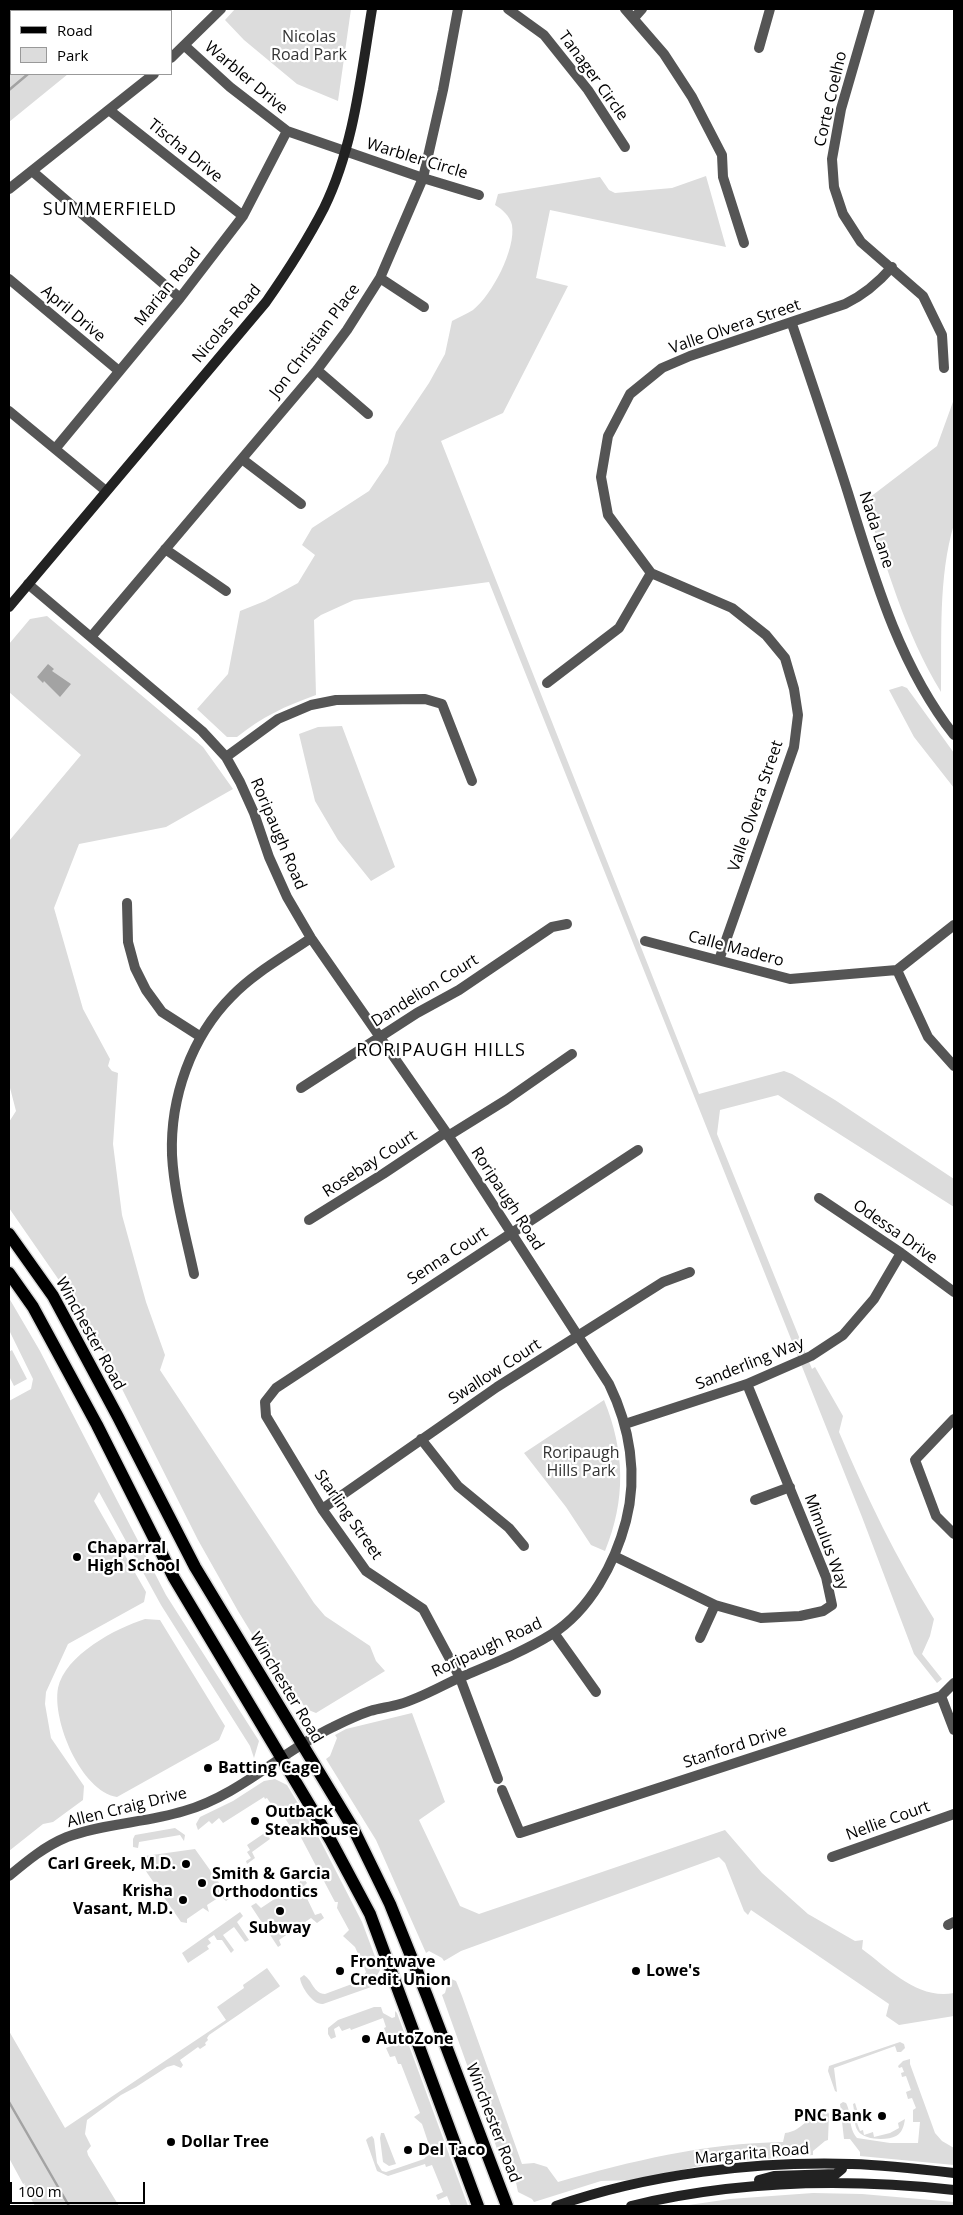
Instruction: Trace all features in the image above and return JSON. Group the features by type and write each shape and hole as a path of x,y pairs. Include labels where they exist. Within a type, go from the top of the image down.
{"main road":[{"name":"Nicolas Road","path":"9,607 266,302 288,269 324,207 345,152 360,85 372,9"},
{"name":"Winchester Road","path":"9,1234 52,1296 118,1417 195,1567 354,1830 390,1904 428,1996 507,2206"},
{"path":"9,1272 33,1307 97,1425 174,1578 331,1841 370,1914 478,2206"},
{"path":"739,2186 774,2176 836,2174 842,2168 842,2164"},
{"name":"Margarita Road","path":"556,2206 606,2192 701,2173 766,2166 842,2164 954,2173"},
{"name":"Margarita Road","path":"631,2206 659,2199 739,2186 789,2182 890,2183 954,2190"}],"street":[{"path":"172,57 221,9"},
{"name":"Jon Christian Place","path":"92,637 317,370 347,330 380,278 423,178 443,90 458,9"},
{"name":"Tanager Circle","path":"508,9 544,35 588,90 625,148"},
{"path":"624,9 664,54 692,97 722,155 723,177 744,243"},
{"path":"634,18 642,9"},
{"path":"759,48 770,9"},
{"name":"Corte Coelho","path":"870,9 840,109 832,159 834,187 843,214 861,242 892,267 923,296 942,335 944,368"},
{"name":"Warbler Drive","path":"185,46 230,87 287,131 345,152"},
{"path":"9,189 153,75"},
{"name":"Tischa Drive","path":"109,110 243,216"},
{"name":"Marian Road","path":"55,449 180,298 243,216 287,131"},
{"name":"Warbler Circle","path":"345,152 480,195"},
{"path":"32,171 180,298"},
{"name":"Valle Olvera Street","path":"718,960 794,747 798,715 794,689 785,658 766,635 732,608 651,573 608,515 601,485 608,436 630,394 662,368 690,356 792,324 861,297 878,283 892,267"},
{"path":"380,278 424,307"},
{"name":"April Drive","path":"9,280 119,371"},
{"name":"Nada Lane","path":"792,324 890,620 930,701 954,735"},
{"path":"317,370 368,414"},
{"path":"9,411 106,491"},
{"path":"242,459 301,504"},
{"path":"165,549 226,591"},
{"path":"547,683 618,628 651,573"},
{"name":"Roripaugh Road","path":"28,584 202,731 226,757 251,805 269,857 287,897 311,938 447,1134 609,1384 618,1402 625,1424 632,1466 631,1494 622,1534 614,1556 590,1597 574,1616 554,1633 509,1657 402,1704 368,1712 321,1733 282,1759"},
{"path":"226,757 278,719 311,705 336,700 425,700 442,704 472,781"},
{"path":"127,903 128,942 135,968 146,990 162,1012 201,1037"},
{"name":"Dandelion Court","path":"301,1088 417,1013 459,990 552,927 568,924"},
{"path":"954,925 897,970 928,1037 954,1066"},
{"path":"194,1274 183,1224 172,1156 178,1096 190,1061 201,1037 216,1013 233,994 311,938"},
{"name":"Calle Madero","path":"645,941 790,979 897,970"},
{"name":"Rosebay Court","path":"310,1220 447,1134 506,1100 572,1054"},
{"name":"Senna Court","path":"276,1388 638,1150"},
{"name":"Odessa Drive","path":"819,1198 901,1253 954,1292"},
{"name":"Sanderling Way","path":"625,1424 747,1384 803,1360 843,1336 874,1298 901,1253"},
{"name":"Swallow Court","path":"322,1509 497,1387 663,1282 690,1272"},
{"name":"Mimulus Way","path":"614,1556 715,1604 761,1618 800,1616 823,1611 832,1605 826,1577 747,1384"},
{"name":"Starling Street","path":"276,1388 265,1402 266,1416 322,1509 366,1571 423,1609 460,1678 498,1779"},
{"path":"954,1420 915,1460 936,1516 954,1534"},
{"path":"421,1439 458,1486 509,1528 524,1546"},
{"path":"755,1500 790,1487"},
{"path":"700,1638 715,1604"},
{"path":"554,1633 596,1692"},
{"name":"Stanford Drive","path":"502,1790 520,1833 941,1696 954,1683"},
{"path":"941,1696 954,1730"},
{"name":"Allen Craig Drive","path":"9,1876 38,1853 67,1837 103,1826 184,1811 218,1797 282,1759"},
{"name":"Nellie Court","path":"832,1857 954,1814"}],"green space":[{"name":"Nicolas Road Park","path":"235,9 351,9 338,101 297,84 244,40 225,20"},
{"path":"9,58 10,75 67,75 9,122"},
{"path":"706,176 726,247 550,210 536,278 568,286 503,413 441,441 699,1094 784,1071 835,1100 954,1179 954,1207 778,1095 720,1110 717,1134 812,1369 815,1367 843,1416 839,1432 860,1480 895,1550 934,1619 930,1636 922,1654 942,1679 937,1683 914,1654 862,1517 489,582 354,600 321,615 314,620 316,695 274,713 237,737 227,737 197,709 228,674 240,611 265,601 298,583 315,555 302,545 312,528 369,491 388,463 396,432 429,383 445,354 452,321 473,310 488,294 495,283 506,258 512,235 512,225 509,219 495,205 498,194 600,177 609,190 615,193 672,188"},
{"path":"954,399 954,524 945,565 943,586 941,692 928,670 907,623 865,501 937,446"},
{"path":"47,616 203,747 233,789 166,827 79,844 54,908 83,1009 110,1059 108,1066 112,1071 118,1073 113,1144 122,1215 146,1302 165,1355 160,1370 314,1603 325,1616 370,1646 376,1661 385,1671 316,1713 306,1709 290,1685 285,1688 238,1611 198,1540 116,1377 72,1299 9,1208 9,1122 16,1111 9,1084 9,841 81,755 9,692 9,644 30,619"},
{"path":"902,686 907,688 954,753 954,788 914,737 889,690"},
{"path":"342,726 395,867 371,881 338,840 315,801 299,734 318,727"},
{"path":"9,1298 40,1351 166,1595 259,1741 254,1758 250,1746 161,1605 99,1492 94,1501 146,1592 144,1602 68,1644 46,1692 45,1704 51,1738 84,1786 83,1800 53,1822 43,1824 9,1851 9,1401 31,1389 33,1379 9,1330"},
{"path":"12,1350 27,1379 14,1386 9,1376 9,1352"},
{"name":"Roripaugh Hills Park","path":"604,1400 616,1438 620,1475 617,1513 605,1551 591,1545 566,1507 524,1453"},
{"path":"145,1619 160,1620 225,1726 219,1740 117,1797 104,1792 92,1782 81,1769 72,1753 60,1718 57,1702 58,1688 70,1665 81,1654 107,1636"},
{"path":"412,1713 445,1802 419,1820 460,1906 479,1914 725,1830 762,1873 808,1914 855,1941 863,1940 862,1949 893,1974 916,1987 928,1992 954,1993 954,2016 899,2025 886,2016 889,2004 751,1910 748,1915 744,1911 725,1863 719,1857 461,1951 444,1961 429,1951 426,1953 376,1840 326,1759 330,1756 337,1738 335,1735 346,1729"},
{"path":"275,1779 287,1785 320,1840 362,1922 380,1970 373,1983 374,1986 323,2004 315,2002 308,1995 300,1978 304,1975 315,1989 325,1994 360,1981 366,1972 355,1947 343,1936 349,1930 337,1908 338,1902 335,1902 296,1828 290,1826 277,1806 273,1807 267,1798 265,1799 264,1797 223,1823 219,1818 212,1824 209,1821 198,1830 196,1824 200,1817 233,1801 264,1781"},
{"path":"175,1828 185,1835 184,1841 180,1835 139,1842 138,1848 133,1847 135,1835"},
{"path":"266,1832 270,1839 252,1852 255,1858 247,1864 246,1861 251,1858 247,1852 250,1850 247,1845"},
{"path":"195,1849 230,1898 226,1901 221,1896 207,1905 209,1912 203,1908 187,1919 187,1923 181,1922 141,1864 141,1860 145,1856"},
{"path":"300,1874 307,1883 302,1888 315,1915 321,1913 324,1918 317,1923 311,1918 279,1940 281,1945 278,1947 251,1906 256,1903 261,1908 300,1882 297,1877"},
{"path":"240,1912 243,1916 237,1922 249,1940 245,1942 234,1927 223,1935 234,1950 231,1953 222,1940 217,1940 214,1935 208,1939 211,1943 207,1946 209,1949 188,1963 182,1953"},
{"path":"267,1968 279,1987 209,2035 205,2043 206,2045 200,2049 198,2047 180,2060 183,2065 181,2068 174,2065 167,2067 121,2095 87,2120 85,2134 91,2146 87,2151 88,2155 119,2206 35,2206 9,2158 9,2031 65,2128 226,2020 217,2007 244,1988 243,1985"},
{"path":"449,1978 456,1981 462,1996 522,2164 534,2163 547,2167 558,2182 669,2154 725,2146 783,2142 785,2133 792,2132 815,2114 826,2109 829,2114 828,2140 813,2151 813,2155 714,2163 633,2180 601,2181 534,2202 518,2192 514,2173 506,2174 442,1995 445,1993"},
{"path":"374,2007 381,2007 383,2013 392,2018 395,2017 395,2011 397,2013 468,2206 451,2206 447,2196 438,2200 436,2195 443,2192 432,2165 426,2167 425,2164 388,2176 377,2171 366,2140 372,2136 377,2163 382,2171 386,2172 424,2159 431,2151 422,2124 414,2117 420,2113 401,2064 398,2064 395,2056 390,2057 386,2048 391,2046 384,2028 386,2027 383,2018 351,2030 350,2028 342,2031 339,2026 334,2029 336,2037 331,2039 328,2034 328,2028 338,2020"},
{"path":"900,2042 904,2044 905,2048 901,2052 897,2052 895,2046 834,2068 837,2092 835,2091 828,2071 829,2066"},
{"path":"910,2059 910,2064 935,2133 942,2141 954,2148 954,2165 860,2156 860,2152 850,2139 844,2139 840,2104 843,2102 848,2107 852,2130 857,2138 890,2143 918,2143 920,2122 913,2122 913,2110 916,2108 912,2098 908,2099 906,2092 911,2090 906,2076 902,2077 901,2073 904,2072 902,2067 899,2068 898,2066 903,2061"},
{"path":"855,2103 860,2119 856,2120 860,2131 863,2130 864,2135 873,2132 874,2137 890,2133 899,2128 898,2123 905,2119 901,2131 892,2138 882,2139 870,2138 861,2134 855,2125 853,2104"},
{"path":"381,2133 384,2133 396,2164 389,2166 383,2162"},
{"path":"813,2193 862,2194 954,2202 954,2206 682,2206 730,2199"}],"shaded area":[{"path":"48,664 54,669 52,671 71,684 60,697 44,681 43,683 37,677"}],"waterway":[{"path":"9,90 27,75"},
{"path":"9,2102 69,2206"}],"place":[{"name":"Chaparral High School","path":"77,1557"},
{"name":"Batting Cage","path":"208,1768"},
{"name":"Outback Steakhouse","path":"255,1821"},
{"name":"Carl Greek, M.D.","path":"186,1864"},
{"name":"Smith & Garcia Orthodontics","path":"202,1883"},
{"name":"Krisha Vasant, M.D.","path":"183,1900"},
{"name":"Subway","path":"280,1911"},
{"name":"Frontwave Credit Union","path":"340,1971"},
{"name":"Lowe's","path":"636,1971"},
{"name":"AutoZone","path":"366,2039"},
{"name":"PNC Bank","path":"882,2116"},
{"name":"Dollar Tree","path":"171,2142"},
{"name":"Del Taco","path":"408,2150"}],"district":[{"name":"SUMMERFIELD","path":"110,210"},
{"name":"RORIPAUGH HILLS","path":"441,1051"}]}
